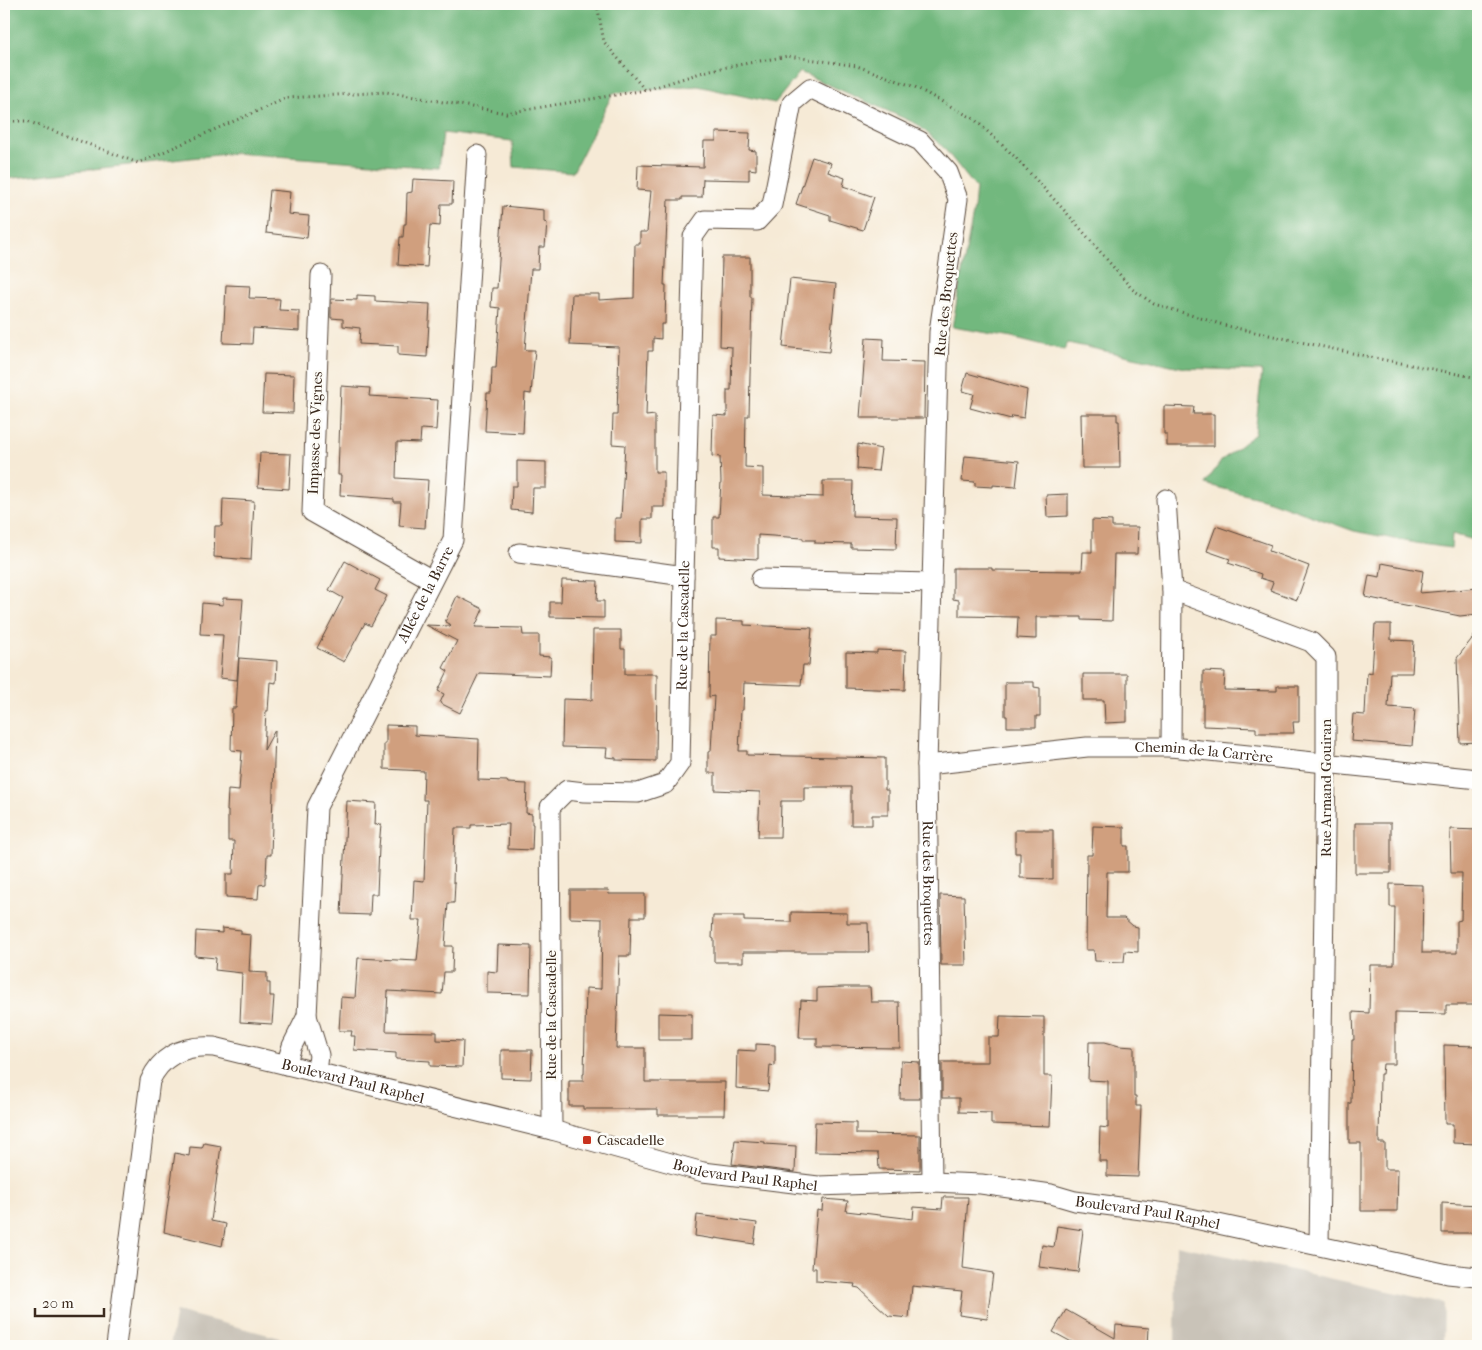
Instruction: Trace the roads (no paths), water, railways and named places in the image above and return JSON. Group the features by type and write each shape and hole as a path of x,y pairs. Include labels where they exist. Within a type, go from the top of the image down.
{"street":[{"name":"Rue de la Cascadelle","path":"552,1130 550,807 567,790 638,793 665,784 680,763 693,237 705,220 757,221 772,205 792,102 810,88"},
{"name":"Rue des Broquettes","path":"810,88 920,141 948,172 958,199 939,332 927,765 932,1182"},
{"name":"Allée de la Barre","path":"317,1073 319,1055 307,1016 317,807 452,540 477,155"},
{"name":"Impasse des Vignes","path":"321,275 312,512 432,580"},
{"path":"1166,499 1172,590 1170,747"},
{"path":"519,553 684,576"},
{"path":"761,578 932,583"},
{"name":"Rue Armand Gouiran","path":"1172,590 1311,642 1326,657 1319,1245"},
{"name":"Chemin de la Carrère","path":"927,765 1087,747 1170,747 1478,779"},
{"name":"Allée de la Barre","path":"286,1065 292,1046 307,1016"},
{"name":"Boulevard Paul Raphel","path":"116,1346 150,1081 160,1063 179,1052 199,1046 214,1047 552,1130 703,1172 818,1186 932,1182 981,1184 1050,1194 1075,1201 1172,1214 1448,1274 1478,1277"}],"place":[{"name":"Cascadelle","path":"587,1140"}]}
